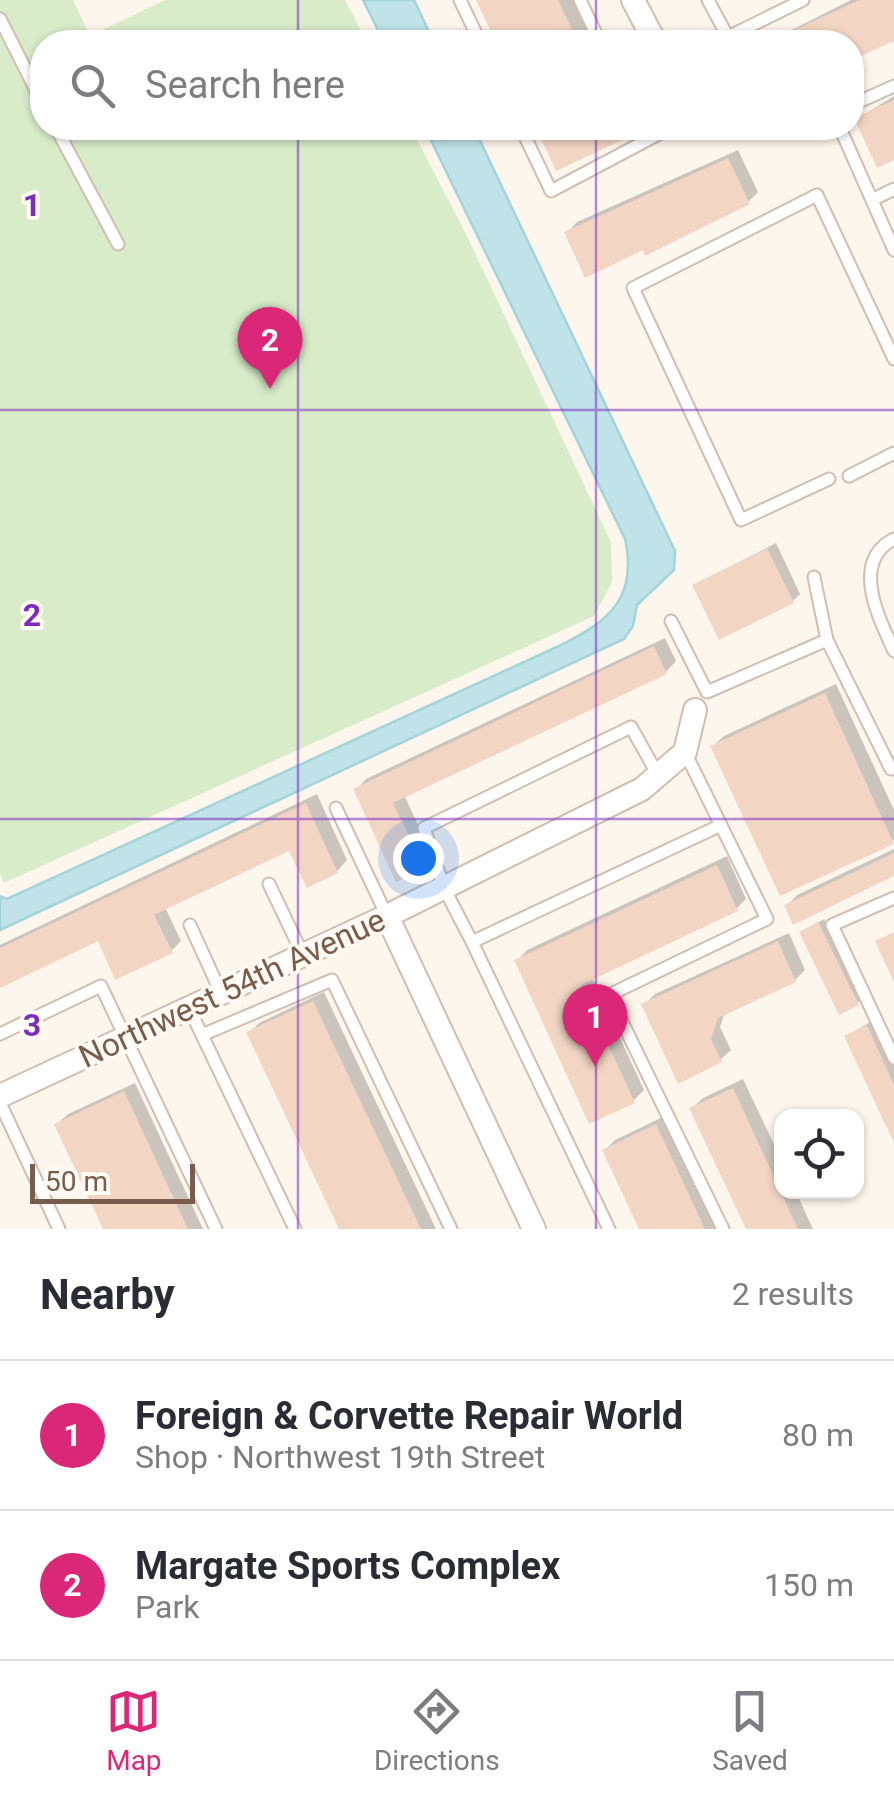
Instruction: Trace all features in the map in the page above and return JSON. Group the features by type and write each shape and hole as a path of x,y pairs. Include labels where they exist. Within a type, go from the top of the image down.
{"street":[{"path":"633,0 649,30"},
{"path":"685,752 701,701"},
{"name":"Northwest 54th Avenue","path":"0,1099 578,824 658,775 685,752"},
{"path":"387,916 534,1229"}],"lane":[{"path":"460,0 474,30"},
{"path":"580,0 594,30"},
{"path":"708,0 722,30"},
{"path":"746,30 803,0"},
{"path":"2,26 30,79"},
{"path":"864,100 894,86"},
{"path":"62,140 118,244"},
{"path":"527,140 551,191 635,140"},
{"path":"845,140 894,250"},
{"path":"872,200 894,189"},
{"path":"830,479 740,520 633,288 817,194 894,359"},
{"path":"848,476 894,453"},
{"path":"894,539 885,544 872,571 869,595 894,651"},
{"path":"814,578 827,640 891,769"},
{"path":"671,621 701,701 827,640"},
{"path":"609,1229 444,888 424,828 631,726 658,775"},
{"path":"685,752 767,920 609,995 723,1229"},
{"path":"336,808 387,916"},
{"path":"472,942 720,824"},
{"path":"268,884 303,955"},
{"path":"894,898 832,924 894,1058"},
{"path":"190,925 221,993"},
{"path":"202,1035 332,980 451,1229"},
{"path":"0,1034 101,986 216,1229"},
{"path":"189,1008 296,1229"},
{"path":"0,1099 59,1229"}],"green space":[{"path":"0,0 73,0 87,30 30,30 30,140 417,140 467,236 611,542 612,582 594,616 4,883 0,874"},
{"path":"165,0 345,0 361,30 102,30"}],"water":[{"path":"363,0 414,0 428,30 378,30"},
{"path":"431,140 480,140 675,551 674,570 637,605 633,626 624,639 0,930 0,896 7,899 593,627 616,605 623,592 628,560 625,539"}],"building":[{"path":"476,0 558,0 572,30 490,30"},
{"path":"859,0 894,0 894,41 864,55 864,30 794,30"},
{"path":"894,100 894,160 877,168 864,140 864,114"},
{"path":"542,140 622,140 556,171"},
{"path":"728,158 750,204 645,256 643,250 585,278 564,232"},
{"path":"767,548 794,603 719,640 692,585"},
{"path":"654,646 667,674 393,803 425,869 396,882 353,789"},
{"path":"825,693 894,844 780,896 710,746"},
{"path":"306,803 338,873 307,888 289,851 154,915 173,953 115,980 98,941 0,988 0,948"},
{"path":"894,853 894,876 793,925 784,905"},
{"path":"717,865 738,911 581,985 635,1103 589,1124 514,960"},
{"path":"818,922 859,1005 839,1015 799,932"},
{"path":"894,932 894,982 875,941"},
{"path":"778,941 796,982 718,1018 711,1039 722,1062 678,1084 641,1004"},
{"path":"313,1001 421,1229 339,1229 246,1032"},
{"path":"867,1025 894,1085 894,1143 844,1036"},
{"path":"733,1088 774,1177 774,1199 784,1199 798,1229 746,1229 689,1108"},
{"path":"124,1091 188,1229 103,1229 54,1124"},
{"path":"656,1124 705,1229 639,1229 602,1150"}],"place":[{"name":"Margate Sports Complex","path":"270,389"},
{"name":"Foreign & Corvette Repair World","path":"595,1066"}]}
